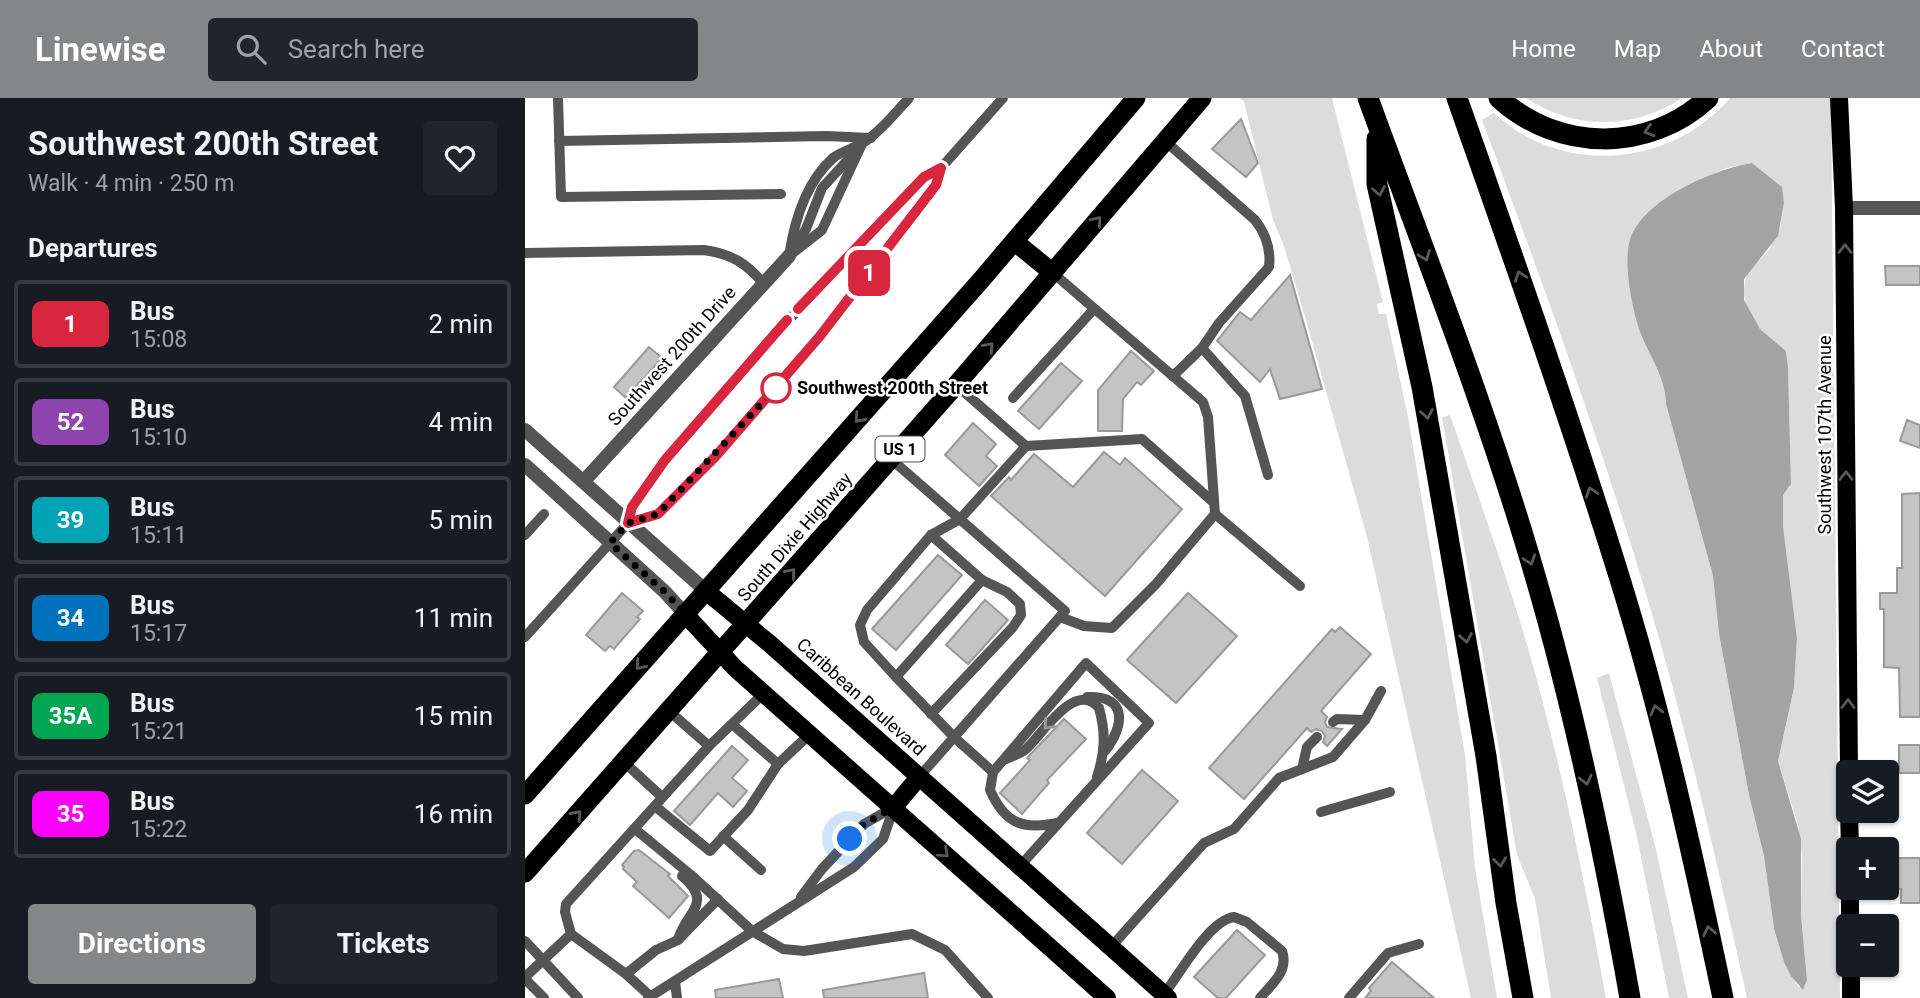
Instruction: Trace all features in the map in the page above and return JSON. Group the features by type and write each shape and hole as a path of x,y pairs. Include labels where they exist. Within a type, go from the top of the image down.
{"highway":[{"name":"South Dixie Highway","path":"525,796 1015,242 1136,98"},
{"name":"South Dixie Highway","path":"525,873 1053,274 1202,98"},
{"path":"1368,98 1493,447 1536,578 1596,822 1630,998"},
{"path":"1457,98 1525,290 1619,577 1655,705 1691,850 1723,998"},
{"path":"1499,98 1548,130 1576,138 1605,139 1632,136 1663,127 1678,121 1708,98"},
{"path":"1377,123 1377,184 1400,279 1427,413 1486,756 1506,903 1523,998"},
{"path":"1015,242 1053,274"}],"main road":[{"name":"Southwest 107th Avenue","path":"1839,98 1844,208 1849,760"},
{"name":"Caribbean Boulevard","path":"706,591 1020,866 1164,997"},
{"path":"685,614 720,653 1107,998"},
{"path":"894,807 919,777"},
{"path":"1851,977 1851,998"}],"street":[{"path":"1844,208 1920,208"},
{"name":"Southwest 200th Drive","path":"584,481 789,256"},
{"name":"Caribbean Boulevard","path":"525,430 706,591"},
{"path":"525,466 665,592 685,614"}],"lane":[{"path":"558,98 561,197 781,194"},
{"path":"789,256 806,229 822,188 909,98"},
{"path":"525,637 628,523 632,507 643,490 705,412 819,286 924,177 941,168 1003,98"},
{"path":"559,141 826,136 867,141"},
{"path":"789,256 822,230 867,141"},
{"path":"1165,141 1255,220 1262,228 1271,257 1269,267 1219,323 1202,348 1173,376"},
{"path":"628,523 658,514 776,388 850,298 936,185 941,168"},
{"path":"525,253 713,251 732,255 750,268 764,284"},
{"path":"1053,274 1199,397 1207,412 1215,514 1300,586"},
{"path":"1013,398 1094,309"},
{"path":"1202,348 1245,396 1268,475"},
{"path":"956,385 1026,446"},
{"path":"993,772 931,714 864,642 860,625 867,610 931,535 960,519 1026,446 1142,439 1212,501"},
{"path":"891,459 1065,611 919,777"},
{"path":"525,535 544,514"},
{"path":"1060,617 1084,626 1112,628 1156,584 1215,514"},
{"path":"931,535 982,580 1007,592 1020,604 1021,615 1013,627 931,714"},
{"path":"896,677 982,580"},
{"path":"1020,866 1149,723 1086,663 993,772 989,790 1010,818 1028,827 1057,823"},
{"path":"1111,947 1204,843 1234,829 1279,778 1333,757 1365,720 1381,691"},
{"path":"764,693 709,746 566,904 565,912 571,934 625,974 649,997 854,867 883,839 894,807"},
{"path":"1004,759 1024,752 1066,706 1080,700 1101,698 1112,704 1121,719 1116,737 1105,751 1095,783"},
{"path":"1080,700 1095,702 1100,708 1105,751"},
{"path":"670,711 709,746"},
{"path":"1333,722 1337,719 1365,720"},
{"path":"732,724 778,764"},
{"path":"624,762 659,802 710,850 748,810 778,764 810,734"},
{"path":"1302,769 1307,747 1317,737"},
{"path":"1321,812 1390,792"},
{"path":"798,902 822,869 864,824 894,807"},
{"path":"635,829 752,931 783,949 804,951 912,934 945,950 988,998"},
{"path":"723,836 761,870"},
{"path":"649,840 652,851 697,892 694,911 681,930 678,940"},
{"path":"625,974 656,950 678,940 718,899"},
{"path":"1164,997 1191,954 1220,922 1234,917 1247,922 1282,951 1285,958 1282,971 1260,998"},
{"path":"544,998 525,978 571,934"},
{"path":"525,942 578,998"},
{"path":"1349,998 1388,953 1419,944"},
{"path":"675,981 677,998"}],"shaded area":[{"path":"1240,98 1332,98 1383,302 1377,304 1379,314 1386,314 1408,417 1465,755 1475,868 1497,998 1471,998 1367,537 1306,320 1284,246 1273,220 1244,102"},
{"path":"1526,98 1682,98 1644,116 1604,122 1564,116"},
{"path":"1730,98 1831,98 1836,823 1838,823 1838,837 1836,837 1836,900 1839,900 1839,914 1836,914 1836,977 1840,977 1840,998 1747,998 1702,801 1650,607 1549,301 1482,120 1494,113 1521,133 1550,147 1582,154 1615,155 1647,150 1678,139 1706,121","holes":["1752,163 1781,187 1784,203 1780,228 1769,250 1747,274 1743,292 1748,311 1760,329 1786,351 1788,367 1791,484 1783,495 1783,526 1797,638 1794,688 1778,761 1798,825 1802,854 1801,915 1807,980 1799,988 1784,962 1774,929 1764,856 1749,795 1719,634 1713,576 1666,404 1666,390 1638,326 1628,255 1676,192 1726,168"]},
{"path":"1752,163 1782,187 1784,203 1778,236 1744,279 1744,300 1760,329 1786,351 1788,367 1791,484 1783,495 1783,526 1797,638 1794,688 1778,761 1801,839 1801,915 1807,980 1803,990 1784,962 1774,929 1764,856 1749,795 1719,634 1713,576 1663,385 1636,320 1627,261 1630,240 1637,225 1664,200 1700,179"},
{"path":"1450,415 1508,584 1550,729 1606,998 1551,998 1535,899 1517,855 1442,417"},
{"path":"1609,673 1656,849 1688,998 1669,998 1637,837 1597,678"}],"building":[{"path":"1241,119 1258,163 1246,177 1212,149"},
{"path":"1885,266 1920,266 1920,285 1886,285"},
{"path":"1290,275 1322,389 1280,399 1270,369 1260,382 1217,341 1240,312 1251,320"},
{"path":"649,347 662,358 626,398 614,387"},
{"path":"1131,351 1154,371 1141,385 1137,382 1123,399 1122,431 1098,431 1098,390"},
{"path":"1061,363 1082,381 1039,429 1018,411"},
{"path":"1907,420 1920,425 1920,448 1900,441"},
{"path":"973,423 996,444 986,456 997,466 979,486 945,455"},
{"path":"1104,452 1120,465 1125,458 1182,509 1105,596 991,496 1009,477 1011,480 1034,454 1073,487"},
{"path":"1920,493 1920,717 1900,717 1899,668 1884,667 1884,609 1880,609 1880,593 1897,593 1897,568 1902,568 1902,494"},
{"path":"938,555 962,575 896,650 872,629"},
{"path":"622,593 643,611 637,617 640,619 614,649 610,646 605,651 586,635"},
{"path":"1188,593 1237,636 1176,703 1127,660"},
{"path":"985,600 1008,620 968,664 946,645"},
{"path":"1340,627 1371,654 1321,711 1327,717 1327,727 1342,729 1327,746 1323,742 1325,736 1322,731 1316,729 1311,732 1307,728 1244,799 1209,768 1332,629 1335,632"},
{"path":"1064,719 1086,739 1047,780 1049,783 1022,814 1000,793 1030,760 1027,758"},
{"path":"1899,745 1920,745 1920,773 1899,773"},
{"path":"732,746 748,760 732,778 747,791 733,807 718,793 690,825 674,811"},
{"path":"1142,770 1178,801 1122,864 1087,833"},
{"path":"639,850 670,874 668,876 688,896 669,918 633,886 637,882 623,869 622,865 634,851"},
{"path":"1899,858 1920,858 1920,903 1901,903"},
{"path":"1237,930 1265,955 1226,998 1218,998 1194,977"},
{"path":"1392,962 1434,998 1365,998 1371,991 1369,988"},
{"path":"924,973 928,998 824,998 823,990"},
{"path":"779,979 783,998 716,998 715,990"}],"bus line":[{"name":"1","path":"787,320 665,460 632,507 628,523 650,519 658,514 715,457 776,388 850,298 936,185 941,168 924,177 798,309"}],"place":[{"name":"Southwest 200th Street","path":"776,388"}],"route":[{"path":"776,388 715,457 658,514 650,519 628,523 610,543 665,592 736,668 894,807 864,824 850,839"}]}
